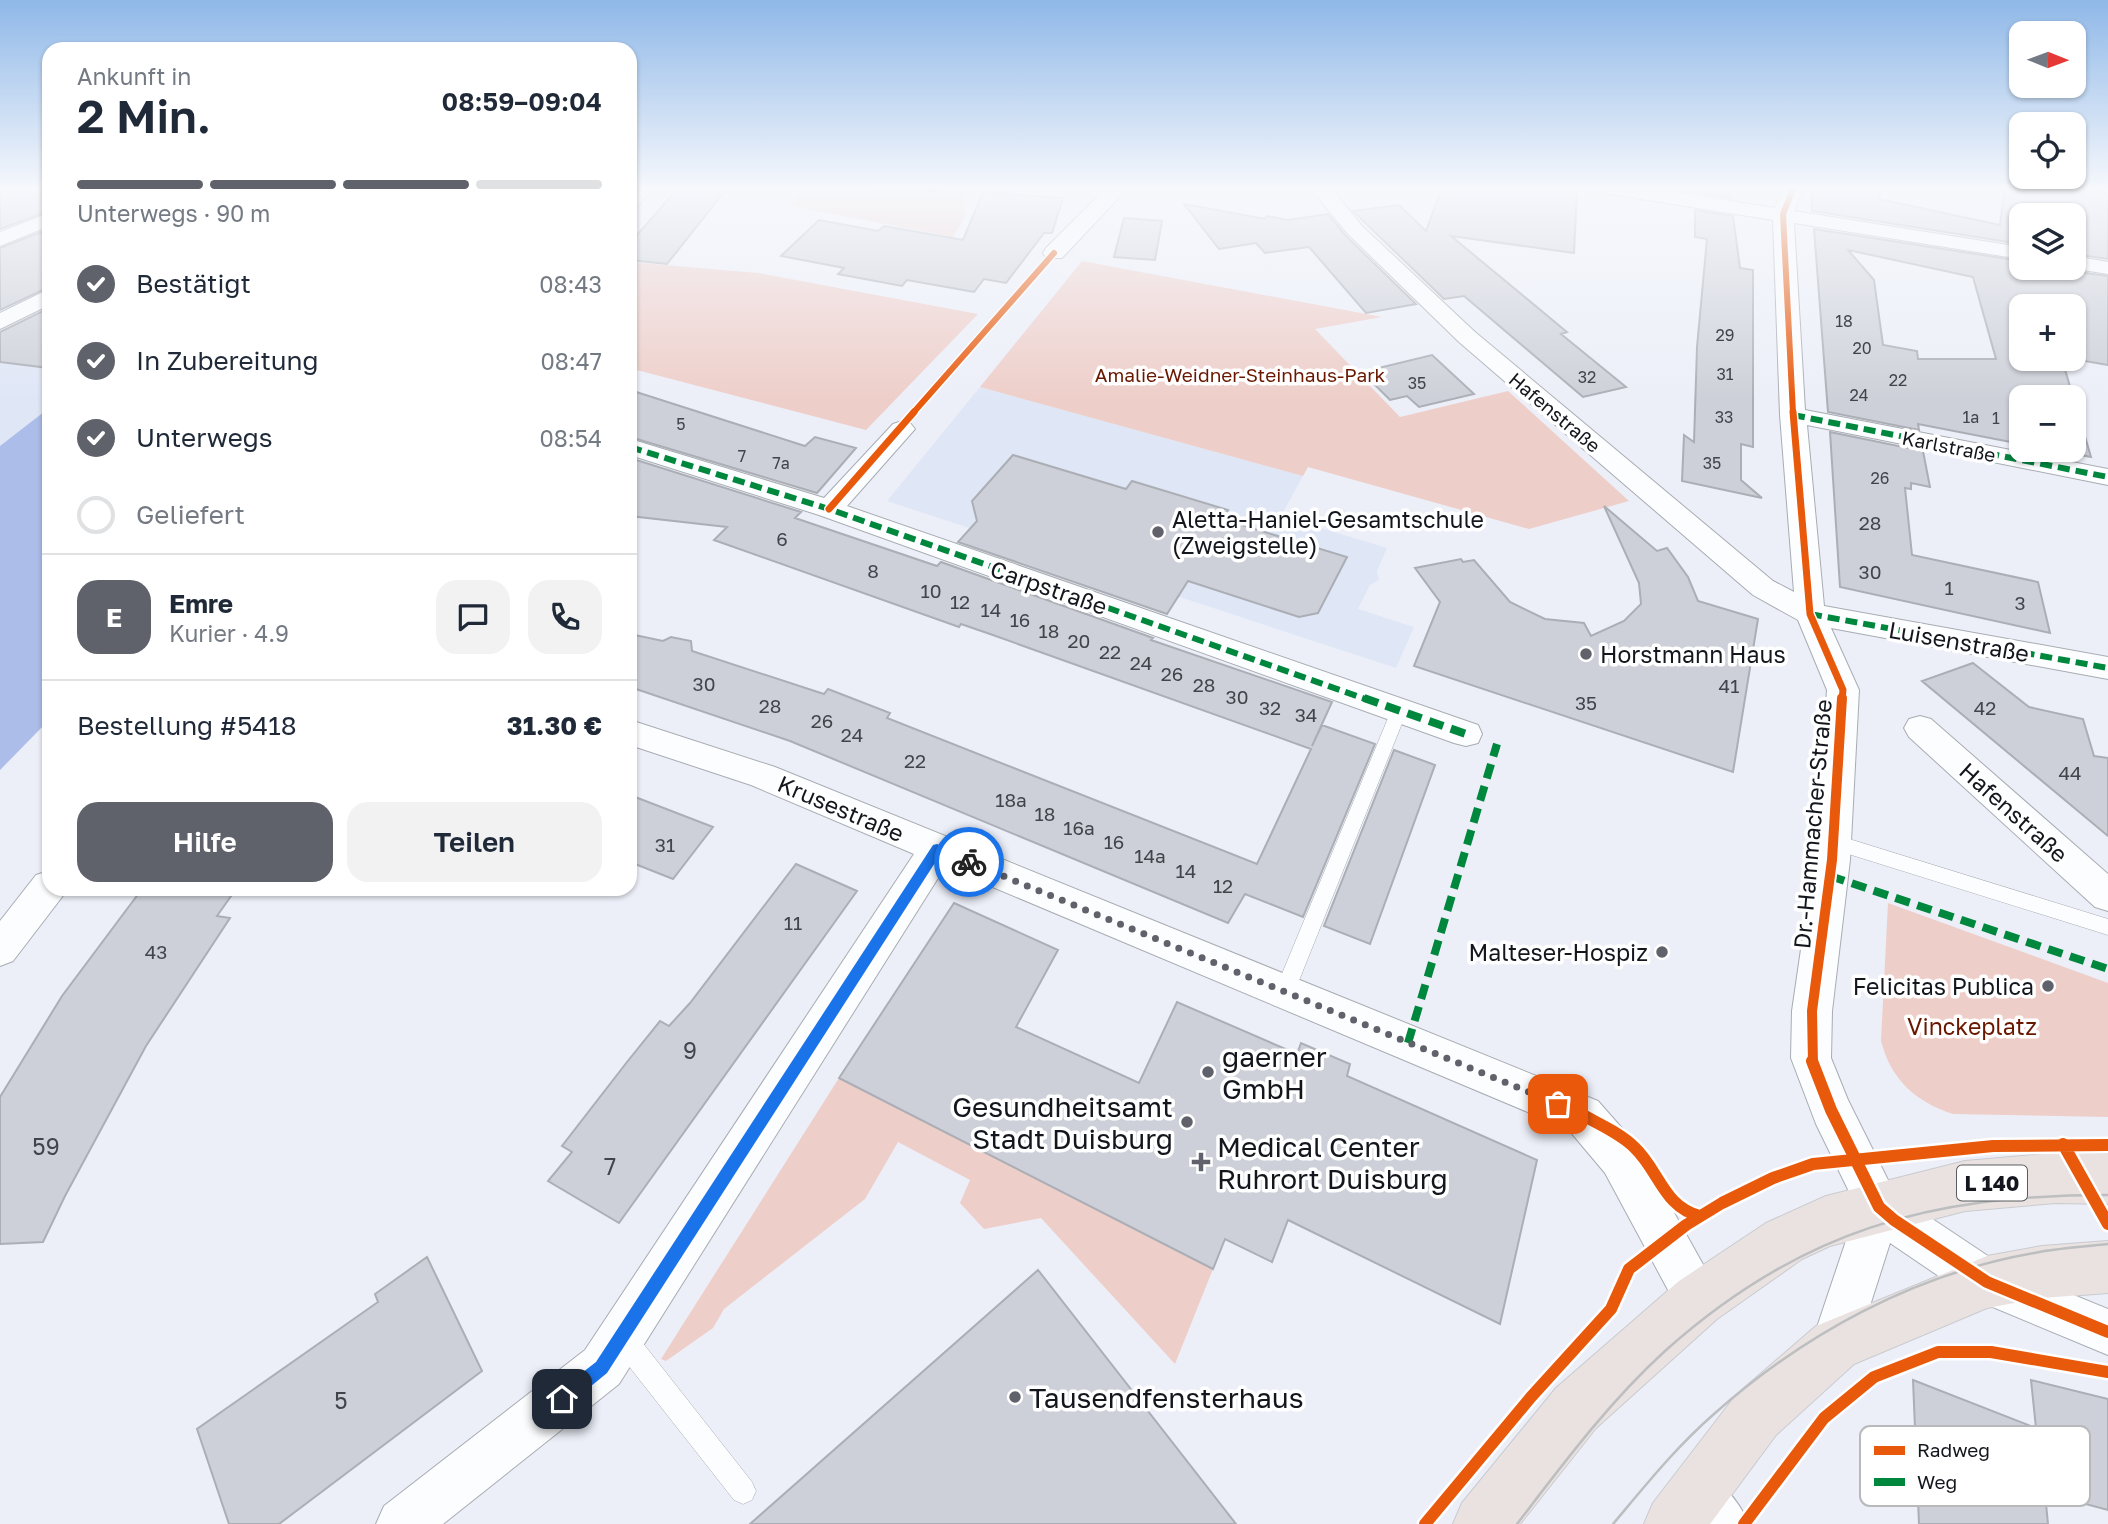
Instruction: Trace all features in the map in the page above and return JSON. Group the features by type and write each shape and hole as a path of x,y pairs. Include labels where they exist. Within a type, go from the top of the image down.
{"main road":[{"name":"L 140","path":"1483,1524 1576,1408 1698,1300 1784,1241 1826,1222 1965,1186 2056,1178 2108,1180"},
{"path":"1697,1514 1756,1415 1835,1345 1987,1282 2042,1272 2108,1267"}],"street":[{"name":"Hafenstraße","path":"1384,258 1467,337 1763,588 1810,614"},
{"name":"Dr.-Hammacher-Straße","path":"1790,258 1793,415 1810,614 1843,690 1833,842 1812,1011 1811,1058 1831,1110 1879,1207"},
{"path":"2086,264 2108,268"},
{"path":"0,322 42,300"},
{"name":"Karlstraße","path":"1793,415 2107,479"},
{"path":"828,509 902,429"},
{"name":"Carpstraße","path":"637,449 828,509 1466,734"},
{"name":"Luisenstraße","path":"1810,614 2108,668"},
{"name":"Hafenstraße","path":"1920,728 2108,896"},
{"name":"Krusestraße","path":"637,734 763,776 1583,1115 1619,1158 1698,1300"},
{"path":"402,1524 601,1367 937,849"},
{"path":"0,949 42,895"},
{"path":"1835,1345 1879,1207 1894,1220 1987,1282 2108,1332"}],"lane":[{"path":"1284,993 1399,711"},
{"path":"1833,842 2108,926"},
{"path":"621,1336 743,1491"}],"shaded area":[{"path":"0,258 42,258 42,413 0,446"},
{"name":"Aletta-Haniel-Gesamtschule (Zweigstelle)","path":"980,387 1303,476 1281,516 1387,548 1377,571 1379,580 1370,585 1358,609 1414,627 1396,668 887,501"}],"green space":[{"name":"Amalie-Weidner-Steinhaus-Park","path":"1082,261 1382,317 1315,329 1400,417 1508,391 1629,501 1529,529 1308,467 1303,476 980,387"},
{"path":"637,263 758,273 978,314 866,430 637,370"},
{"name":"Vinckeplatz","path":"1888,903 2108,983 2108,1117 1953,1114 1928,1103 1907,1088 1891,1067 1881,1041"},
{"path":"839,1078 1213,1269 1175,1364 1041,1218 984,1229 960,1203 970,1180 898,1142 865,1199 724,1309 713,1328 666,1361 661,1359"}],"water":[{"path":"42,413 42,727 0,770 0,446"}],"building":[{"path":"0,258 42,258 42,290 0,310"},
{"path":"637,258 672,258 667,264 637,261"},
{"path":"792,258 1025,258 1006,283 984,279 974,292 907,280 902,286 838,274 844,268"},
{"path":"1319,258 1369,258 1416,304 1366,313"},
{"path":"1402,258 1478,258 1567,332 1561,334 1626,387 1583,397 1464,296 1444,299"},
{"path":"1705,258 1739,258 1740,268 1753,270 1753,447 1741,444 1741,480 1762,498 1682,481 1684,435 1694,442 1697,347"},
{"path":"1816,258 1855,258 1874,280 1883,345 1917,351 1918,359 1996,359 1973,277 1886,258 2009,259 2009,280 2086,280 2086,273 2108,276 2108,365 2086,361 2086,294 2009,294 2009,371 2065,371 2070,385 2009,385 2009,442 1918,424 1919,430 1828,412"},
{"path":"42,311 42,367 0,362 0,332"},
{"path":"1432,355 1474,394 1419,407 1407,396 1390,400 1362,372"},
{"path":"637,392 805,446 815,437 856,448 817,493 637,439"},
{"path":"1830,432 1923,451 1930,487 1911,483 1911,489 1905,488 1912,555 2038,582 2050,633 1840,587"},
{"path":"2086,440 2091,457 2086,456"},
{"path":"1013,455 1126,489 1132,481 1228,510 1222,519 1347,557 1318,613 1299,617 1188,581 1167,614 958,542 977,521 972,501"},
{"path":"637,460 801,512 795,518 937,566 941,562 1153,638 1151,640 1332,702 1312,746 1322,725 1375,744 1303,917 1245,894 1228,923 790,741 637,689 637,635 663,641 671,637 691,641 692,651 824,694 828,689 890,713 887,718 1257,864 1311,749 990,634 961,624 959,627 714,540 727,527 637,517"},
{"name":"Horstmann Haus","path":"1604,506 1657,551 1667,548 1688,577 1698,601 1758,619 1733,772 1414,666 1440,602 1415,568 1461,559 1463,562 1474,560 1510,602 1545,619 1584,623 1591,636 1624,621 1641,604 1639,583"},
{"path":"1973,663 2029,707 2083,719 2094,756 2108,758 2108,836 1922,681"},
{"path":"1394,750 1435,765 1370,944 1324,926"},
{"path":"637,798 713,827 673,879 637,865"},
{"path":"796,864 857,891 619,1223 548,1181 572,1152 562,1146 627,1062 660,1021 669,1026 690,1003"},
{"path":"137,896 231,896 217,916 230,918 146,1046 43,1242 0,1244 0,1097 62,996"},
{"name":"Gesundheitsamt Stadt Duisburg","path":"954,903 1058,950 1016,1027 1139,1083 1177,1002 1297,1054 1301,1043 1350,1064 1347,1076 1537,1160 1500,1324 1288,1220 1272,1262 1225,1239 1213,1269 839,1078"},
{"path":"427,1257 482,1371 279,1524 229,1524 197,1429 378,1302 375,1294"},
{"name":"Tausendfensterhaus","path":"1038,1270 1236,1524 750,1524"},
{"path":"1913,1380 2031,1426 1915,1426"},
{"path":"2031,1380 2108,1399 2108,1510 2090,1505 2090,1426 2036,1426"},
{"path":"1918,1506 2046,1506 2048,1524 1919,1524"}],"tram line":[{"path":"1517,1524 1587,1434 1644,1371 1715,1310 1766,1276 1818,1248 1870,1228 1925,1212 1983,1202 2108,1195"},
{"path":"1613,1524 1674,1453 1714,1414 1785,1358 1823,1333 1863,1311 1946,1276 2034,1253 2108,1244"}],"marked path":[{"path":"1793,415 2108,477"},
{"path":"637,449 829,509 1466,734"},
{"path":"1810,614 2108,668"},
{"path":"1408,1043 1497,744"},
{"path":"1830,876 2108,969"}],"cycle path":[{"path":"829,509 1050,258"},
{"path":"1785,258 1793,415 1810,614 1843,690 1832,860 1812,1011 1811,1058 1831,1110 1879,1207 1894,1220 1987,1282 2108,1332"},
{"path":"1583,1115 1634,1147 1670,1199 1688,1213 1700,1216"},
{"path":"2063,1144 2108,1224"},
{"path":"1425,1524 1531,1397 1611,1309 1629,1269 1686,1225 1722,1203 1773,1178 1813,1164 1993,1146 2108,1145"},
{"path":"1744,1524 1824,1418 1874,1377 1938,1352 1991,1352 2108,1372"}],"way so far":[{"path":"969,862 1558,1104"}],"place":[{"name":"Aletta-Haniel-Gesamtschule (Zweigstelle)","path":"1158,532"},
{"name":"Horstmann Haus","path":"1586,654"},
{"name":"Malteser-Hospiz","path":"1662,952"},
{"name":"Felicitas Publica","path":"2048,986"},
{"name":"gaerner GmbH","path":"1208,1072"},
{"name":"Gesundheitsamt Stadt Duisburg","path":"1187,1122"},
{"name":"Medical Center Ruhrort Duisburg","path":"1201,1162"},
{"name":"Tausendfensterhaus","path":"1015,1397"}],"route":[{"path":"562,1399 601,1367 937,849 969,862"}]}
